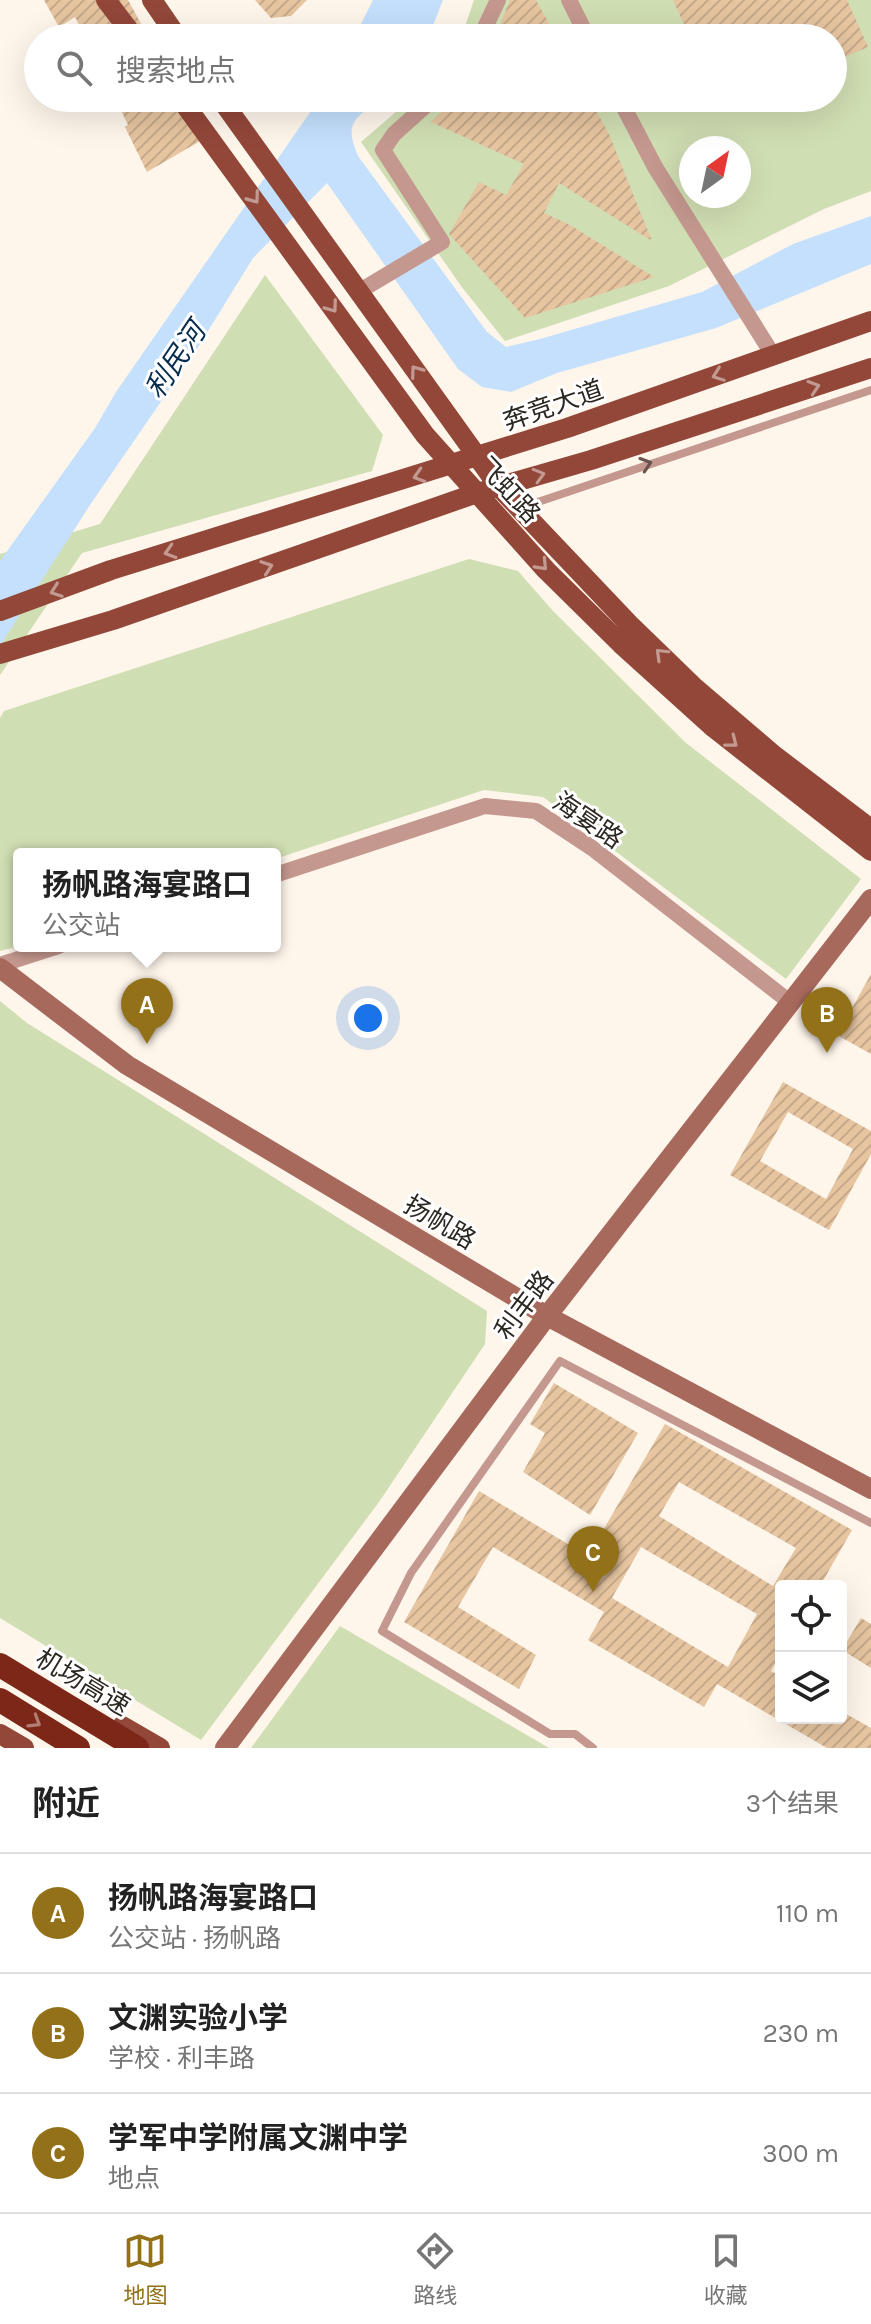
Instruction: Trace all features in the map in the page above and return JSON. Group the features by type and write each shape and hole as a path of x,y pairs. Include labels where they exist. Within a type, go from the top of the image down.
{"highway":[{"name":"机场高速","path":"0,1665 137,1748"},
{"path":"0,1700 78,1748"}],"main road":[{"path":"106,0 124,24"},
{"path":"152,0 168,24"},
{"name":"飞虹路","path":"190,112 425,435 546,570 621,644 714,728 871,851"},
{"name":"飞虹路","path":"229,112 499,487 629,624 693,686 775,756 871,829"},
{"name":"奔竞大道","path":"0,611 111,570 567,428 871,321"},
{"path":"0,654 113,620 477,493 591,460 871,368"},
{"path":"0,1652 160,1748"},
{"path":"0,1734 24,1748"}],"street":[{"path":"487,24 498,0"},
{"path":"569,0 581,24"},
{"path":"358,292 442,242 383,150 394,134 418,112"},
{"path":"626,112 655,167 773,355"},
{"name":"海宴路","path":"281,873 485,806 536,811 592,848 791,1003"},
{"name":"利丰路","path":"225,1748 547,1316 871,899"},
{"path":"0,967 42,952"},
{"name":"扬帆路","path":"0,967 127,1065 547,1316 871,1489"}],"lane":[{"path":"519,508 871,390"},
{"path":"593,1748 575,1734 550,1734 382,1631 411,1573 560,1361 871,1523"}],"green space":[{"path":"474,0 871,0 871,191 824,209 669,286 505,341 461,286 361,142 396,112 847,112 847,24 466,24"},
{"path":"265,275 383,435 372,471 82,553 0,675 0,554 100,524"},
{"path":"469,559 518,571 553,611 686,743 861,879 786,979 543,797 484,790 281,857 281,848 13,848 13,948 0,951 0,718 4,711"},
{"path":"0,1001 27,1023 487,1311 485,1344 379,1502 201,1740 0,1618"},
{"path":"340,1626 549,1748 251,1748"}],"water":[{"path":"373,0 443,0 434,24 361,24"},
{"name":"利民河","path":"310,112 363,112 352,129 358,156 487,332 506,347 702,292 793,244 871,216 871,264 716,328 557,373 511,392 482,387 458,369 327,183 253,258 197,349 90,505 0,646 0,561 95,428 116,392"}],"building":[{"path":"44,0 128,0 141,24 79,24 75,17 57,24"},
{"path":"255,0 307,0 291,16 271,18"},
{"path":"510,0 536,0 549,24 501,24"},
{"path":"673,0 847,0 868,47 847,56 847,24 684,24"},
{"path":"122,112 194,112 207,137 147,172 125,127 128,125"},
{"path":"441,112 597,112 609,134 652,241 559,183 544,213 570,225 654,277 525,318 449,234 479,182 506,195 524,164 431,122"},
{"path":"871,974 871,1054 837,1035"},
{"path":"783,1082 871,1131 871,1154 829,1230 730,1175","holes":["788,1112 853,1149 826,1199 760,1161"]},
{"path":"554,1383 638,1433 590,1515 523,1472 545,1433 530,1424"},
{"path":"665,1424 852,1530 823,1580 777,1580 796,1548 679,1482 659,1516 773,1586 775,1583 775,1664 771,1671 775,1673 775,1718 717,1684 704,1707 588,1640 604,1612 493,1547 458,1607 536,1655 519,1689 404,1622 479,1491 588,1556","holes":["641,1547 757,1614 728,1667 612,1598"]},
{"path":"861,1618 871,1624 871,1668 847,1653 847,1642"},
{"path":"847,1714 871,1728 871,1748 827,1748 786,1724 847,1724"}],"place":[{"name":"扬帆路海宴路口","path":"147,1044"},
{"name":"文渊实验小学","path":"827,1053"},
{"name":"学军中学附属文渊中学","path":"593,1592"}]}
